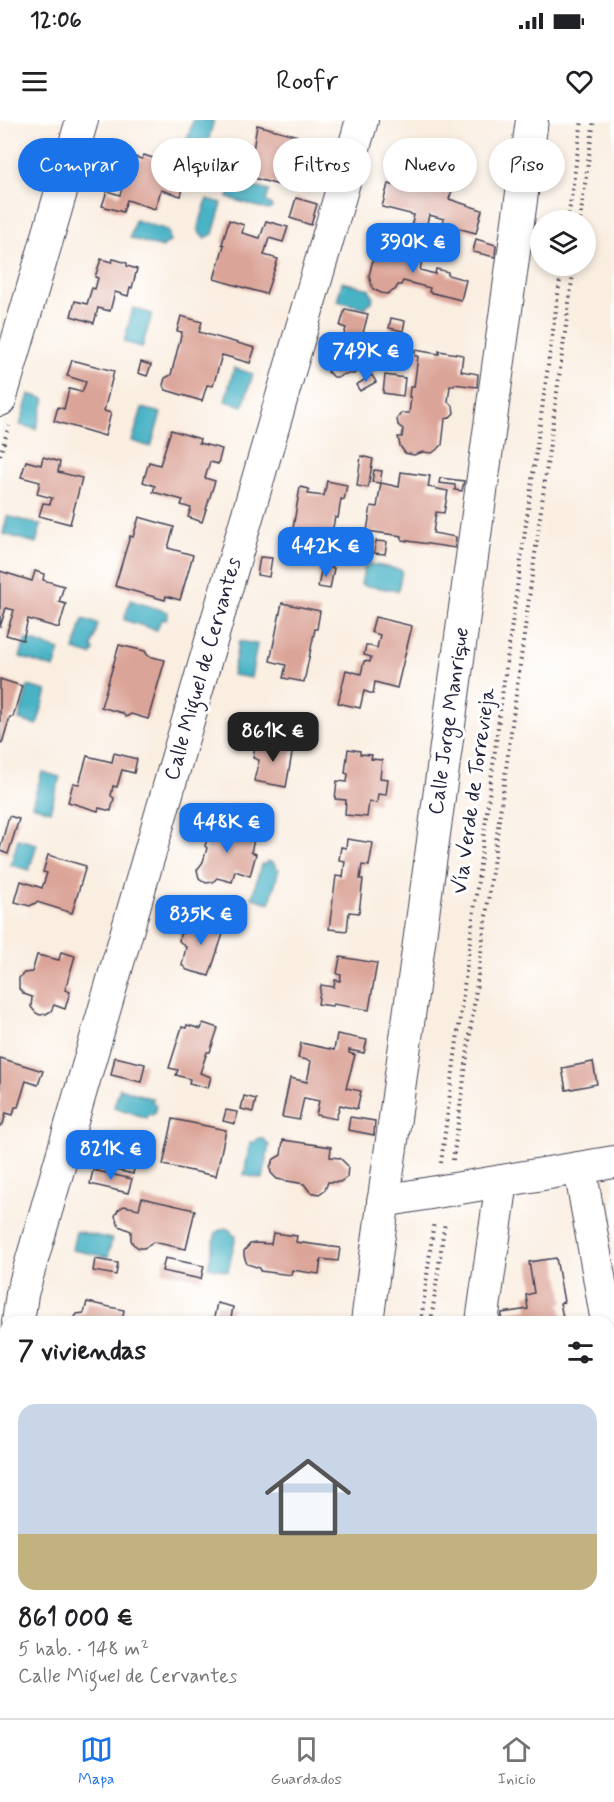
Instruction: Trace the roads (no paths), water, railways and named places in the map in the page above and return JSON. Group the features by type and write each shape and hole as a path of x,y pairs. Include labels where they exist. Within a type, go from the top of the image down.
{"street":[{"path":"0,400 82,120"},
{"name":"Calle Miguel de Cervantes","path":"19,1316 22,1294 362,120"},
{"name":"Calle Jorge Manrique","path":"367,1316 532,120"},
{"path":"383,1201 614,1162"},
{"path":"580,1168 606,1316"},
{"path":"483,1316 502,1181"}],"water":[{"path":"193,120 214,120 209,138 188,138"},
{"path":"261,189 269,191 266,202 271,204 272,208 268,210 228,198 229,192 261,192"},
{"path":"207,199 222,203 213,234 205,238 198,229"},
{"path":"135,220 168,230 170,242 163,248 130,238"},
{"path":"342,282 370,289 373,296 372,302 367,304 366,308 337,301"},
{"path":"133,308 152,314 142,347 124,342"},
{"path":"234,368 253,374 243,406 225,401"},
{"path":"29,394 45,399 36,429 20,425"},
{"path":"142,408 161,413 151,447 132,441"},
{"path":"7,516 41,525 36,543 3,534"},
{"path":"365,563 402,570 398,591 361,585"},
{"path":"130,600 168,612 166,620 161,619 157,630 124,620"},
{"path":"83,619 98,624 92,646 94,651 91,655 74,650"},
{"path":"26,639 60,650 54,668 20,657"},
{"path":"239,641 257,644 251,678 232,675"},
{"path":"28,686 47,691 37,725 19,720"},
{"path":"42,772 60,777 50,811 32,805"},
{"path":"18,839 37,844 29,870 11,865"},
{"path":"268,861 274,863 279,869 270,903 252,898 261,864 264,865"},
{"path":"120,1088 153,1099 156,1111 153,1115 148,1114 147,1118 114,1107"},
{"path":"259,1138 264,1139 269,1145 263,1179 244,1175 250,1142"},
{"path":"225,1228 236,1236 228,1271 208,1267 216,1232"},
{"path":"76,1231 112,1239 108,1257 72,1250"}]}
